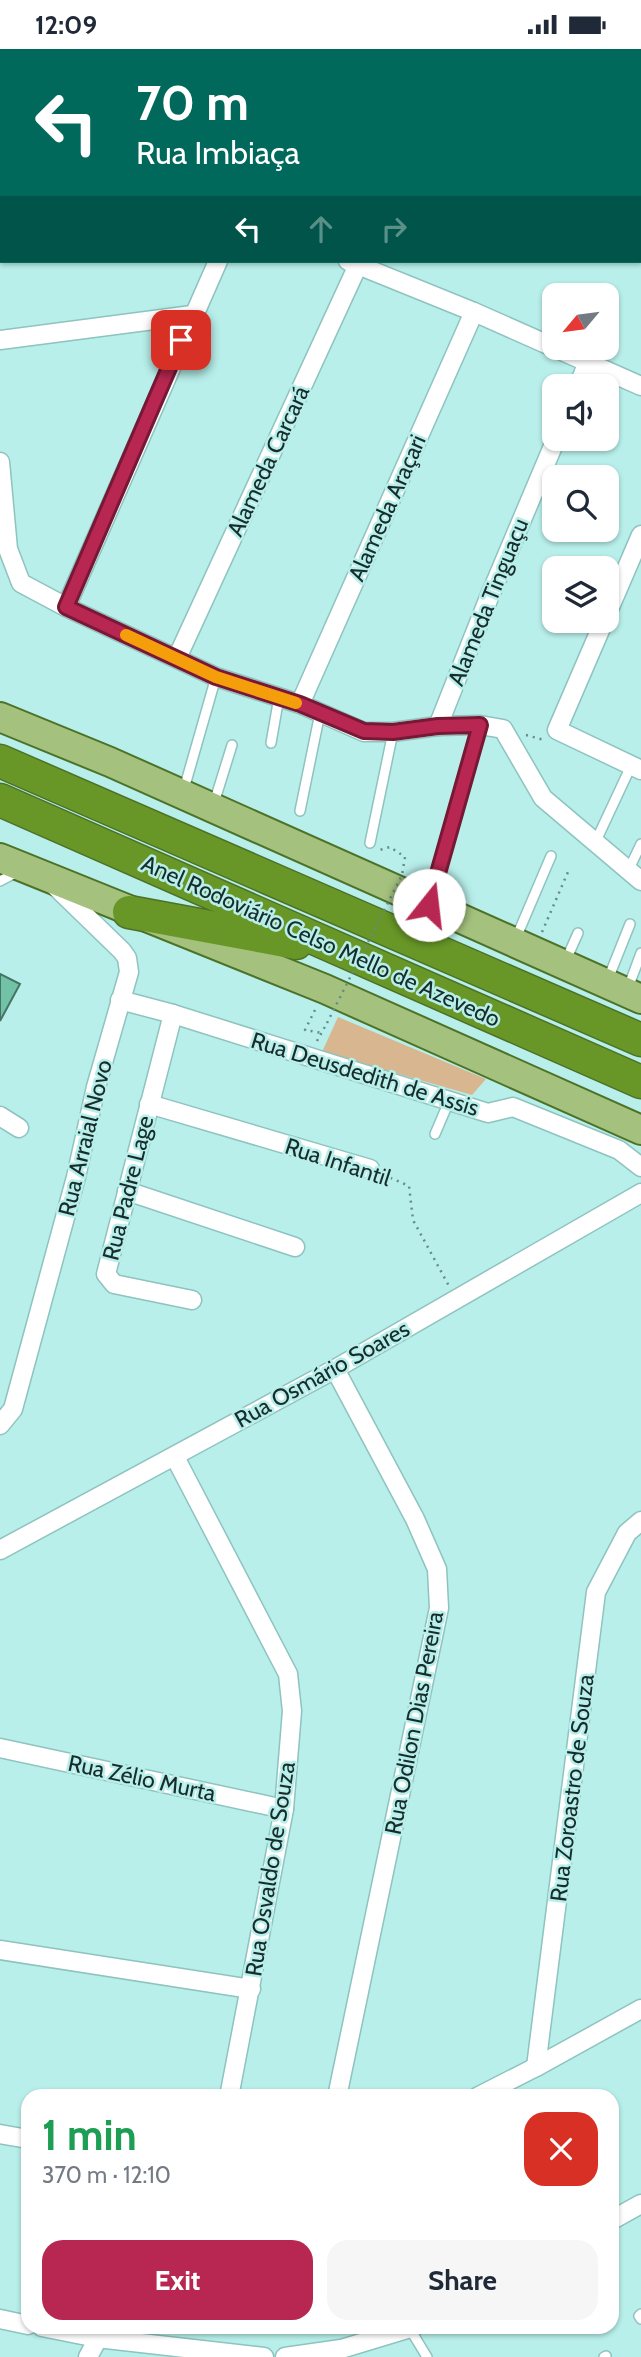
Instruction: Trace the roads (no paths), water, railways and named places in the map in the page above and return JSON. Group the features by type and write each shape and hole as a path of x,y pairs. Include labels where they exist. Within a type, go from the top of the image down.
{"highway":[{"path":"0,741 103,806"},
{"name":"Anel Rodoviário Celso Mello de Azevedo","path":"0,761 641,1040"},
{"name":"Anel Rodoviário Celso Mello de Azevedo","path":"0,800 641,1082"},
{"path":"129,912 354,954"}],"main road":[{"path":"0,717 110,762 624,992"},
{"name":"Anel Rodoviário Celso Mello de Azevedo","path":"17,871 325,989 641,1130"}],"street":[{"path":"66,607 217,263"},
{"path":"365,265 641,386"},
{"name":"Alameda Carcará","path":"177,658 365,265"},
{"name":"Alameda Araçari","path":"300,704 474,312"},
{"path":"0,340 192,315"},
{"path":"583,374 587,364"},
{"name":"Alameda Tinguaçu","path":"438,726 551,451"},
{"path":"0,462 8,549 21,583 216,677 300,704 364,731 393,732 438,726 480,725 503,729 543,798 635,876"},
{"path":"619,586 641,535"},
{"path":"599,633 557,730 636,768"},
{"name":"Rua Arraial Novo","path":"0,1425 13,1409 76,1177 96,1087 129,972 127,958 122,951 17,871"},
{"name":"Rua Deusdedith de Assis","path":"120,1000 450,1099 488,1113 513,1107 619,1150 641,1167"},
{"name":"Rua Padre Lage","path":"173,1014 106,1274 114,1284 192,1300"},
{"name":"Rua Infantil","path":"149,1104 370,1169"},
{"path":"0,1116 19,1128"},
{"path":"127,1191 295,1247"},
{"name":"Rua Osmário Soares","path":"0,1550 335,1369 641,1193"},
{"name":"Rua Odilon Dias Pereira","path":"335,1369 415,1519 437,1569 439,1608 339,2089"},
{"name":"Rua Osvaldo de Souza","path":"175,1457 288,1674 292,1711 284,1809 231,2089"},
{"name":"Rua Zoroastro de Souza","path":"536,2067 596,1592 627,1533 641,1521"},
{"name":"Rua Zélio Murta","path":"0,1748 284,1809"},
{"path":"0,1950 251,1989"},
{"path":"493,2089 641,2009"},
{"path":"0,2134 21,2138"},
{"path":"619,2216 641,2204"},
{"path":"0,2319 21,2324"},
{"path":"88,2357 100,2334"},
{"path":"107,2334 264,2357"},
{"path":"285,2357 341,2349 392,2334"}],"lane":[{"path":"186,782 216,677"},
{"path":"271,743 279,697"},
{"path":"300,811 320,713"},
{"path":"429,905 480,725"},
{"path":"370,843 393,732"},
{"path":"213,808 232,745"},
{"path":"596,842 636,768"},
{"path":"635,876 641,844"},
{"path":"524,947 551,856"},
{"path":"624,992 630,924"},
{"path":"564,965 578,933"},
{"path":"624,992 641,953"},
{"path":"435,1134 450,1099"},
{"path":"415,2334 427,2357"}]}
